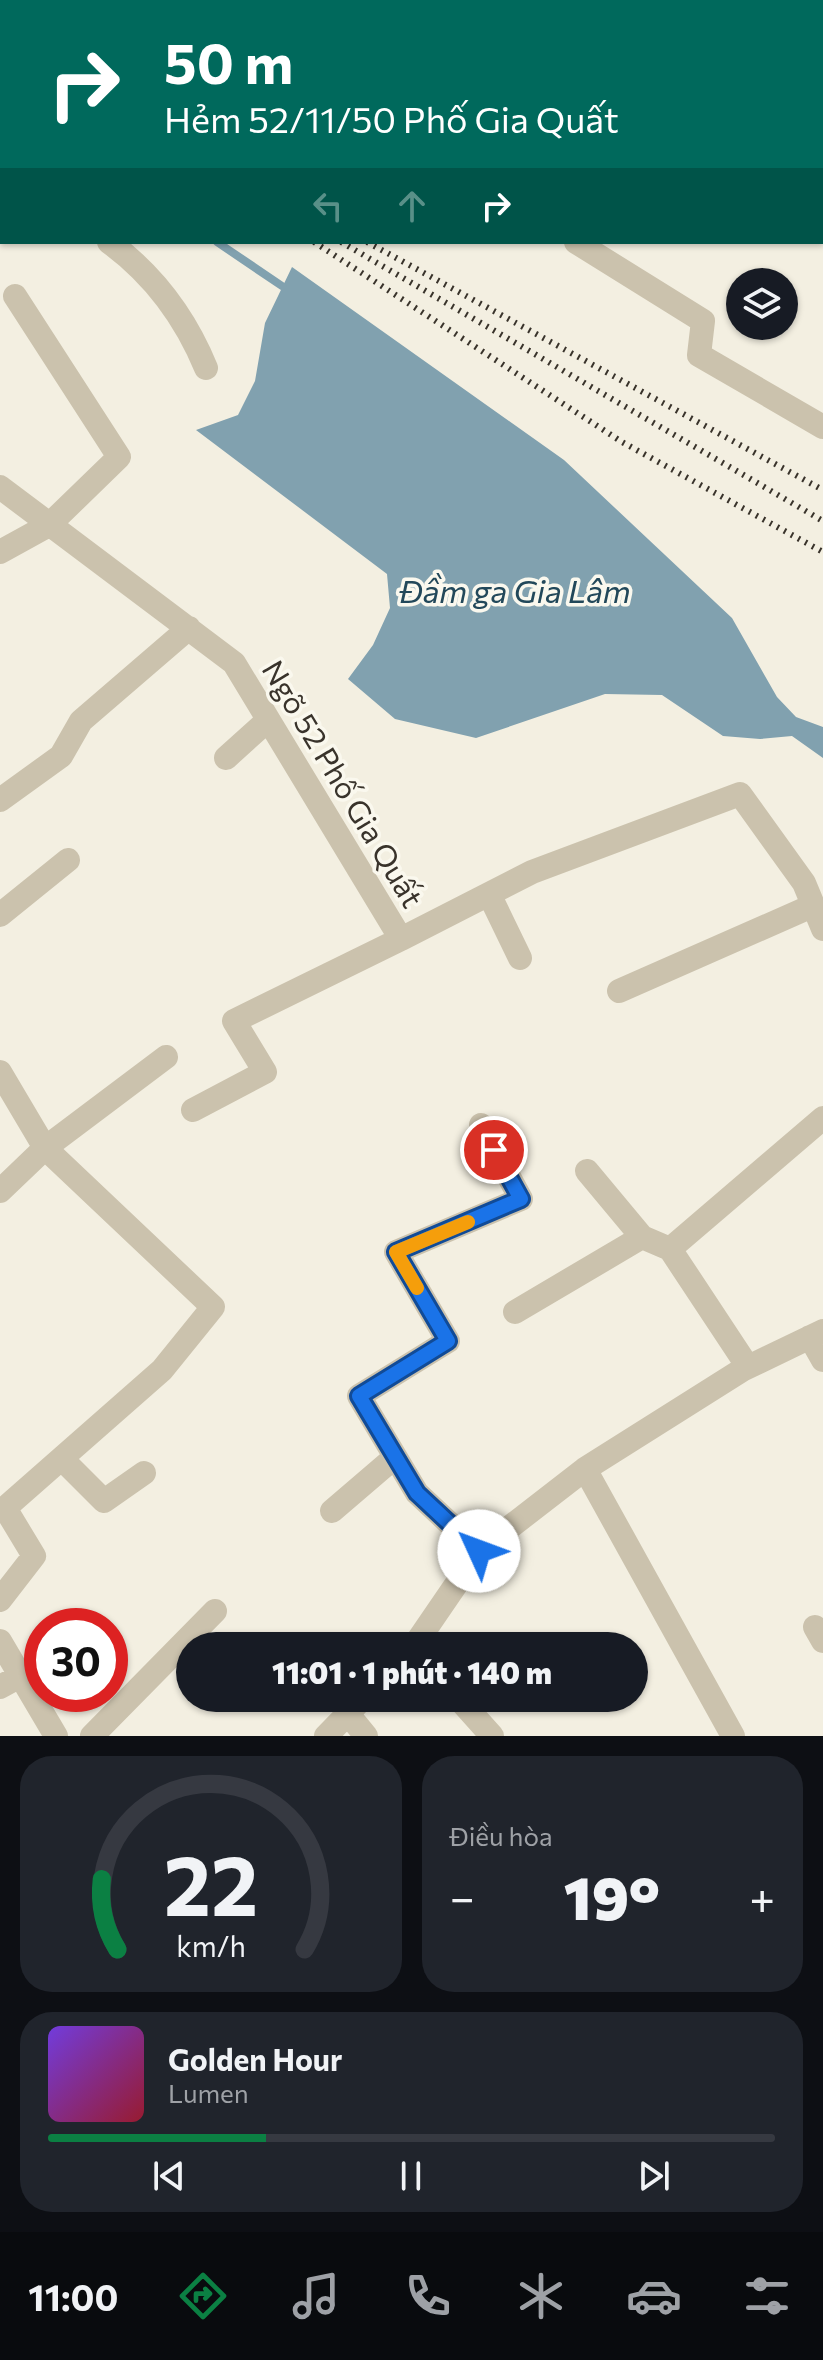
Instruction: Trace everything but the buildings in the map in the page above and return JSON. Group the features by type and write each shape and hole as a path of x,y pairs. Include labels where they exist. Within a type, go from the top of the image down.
{"street":[{"path":"111,244 157,284 191,331 206,368"},
{"path":"579,244 703,321 699,355 823,427"},
{"path":"0,552 49,525 119,457 15,296"},
{"name":"Ngõ 52 Phố Gia Quất","path":"0,487 234,663 401,939 532,872 740,794 804,883 823,929"},
{"path":"0,800 61,756 81,721 189,628"},
{"path":"226,758 268,720"},
{"path":"0,915 68,860"},
{"path":"489,894 520,958"},
{"path":"619,991 812,906"},
{"path":"193,1110 265,1072 234,1021 401,939"},
{"path":"0,1191 45,1148 166,1057"},
{"path":"0,1072 45,1148 213,1307 162,1370 2,1510 34,1556 0,1600"},
{"path":"670,1249 823,1118"},
{"path":"479,1551 417,1493 359,1396 448,1341 396,1252 521,1199 481,1125"},
{"path":"587,1171 642,1237 670,1249 748,1367"},
{"path":"515,1312 642,1237"},
{"path":"424,1632 479,1551 585,1469 748,1367 816,1334 823,1360"},
{"path":"332,1511 395,1457"},
{"path":"62,1459 104,1501 144,1473"},
{"path":"585,1469 733,1736"},
{"path":"92,1736 215,1611"},
{"path":"0,1641 56,1736"},
{"path":"0,1687 22,1675"},
{"path":"326,1736 349,1712"},
{"path":"357,1712 366,1736"},
{"path":"471,1712 492,1736"}],"water":[{"name":"Đầm ga Gia Lâm","path":"292,267 564,460 732,618 777,697 796,717 823,727 823,758 792,736 760,739 723,736 662,695 605,694 476,738 395,719 348,679 373,645 390,608 387,574 196,430 238,415 255,381 265,323"}],"waterway":[{"path":"220,244 282,286"}],"railway":[{"path":"317,244 622,442 823,552"},
{"path":"344,244 823,521"},
{"path":"371,244 823,490"}],"slow traffic":[{"path":"417,1288 396,1252 468,1222"}],"route":[{"path":"479,1551 417,1493 359,1396 448,1341 396,1252 521,1199 494,1150"}]}
